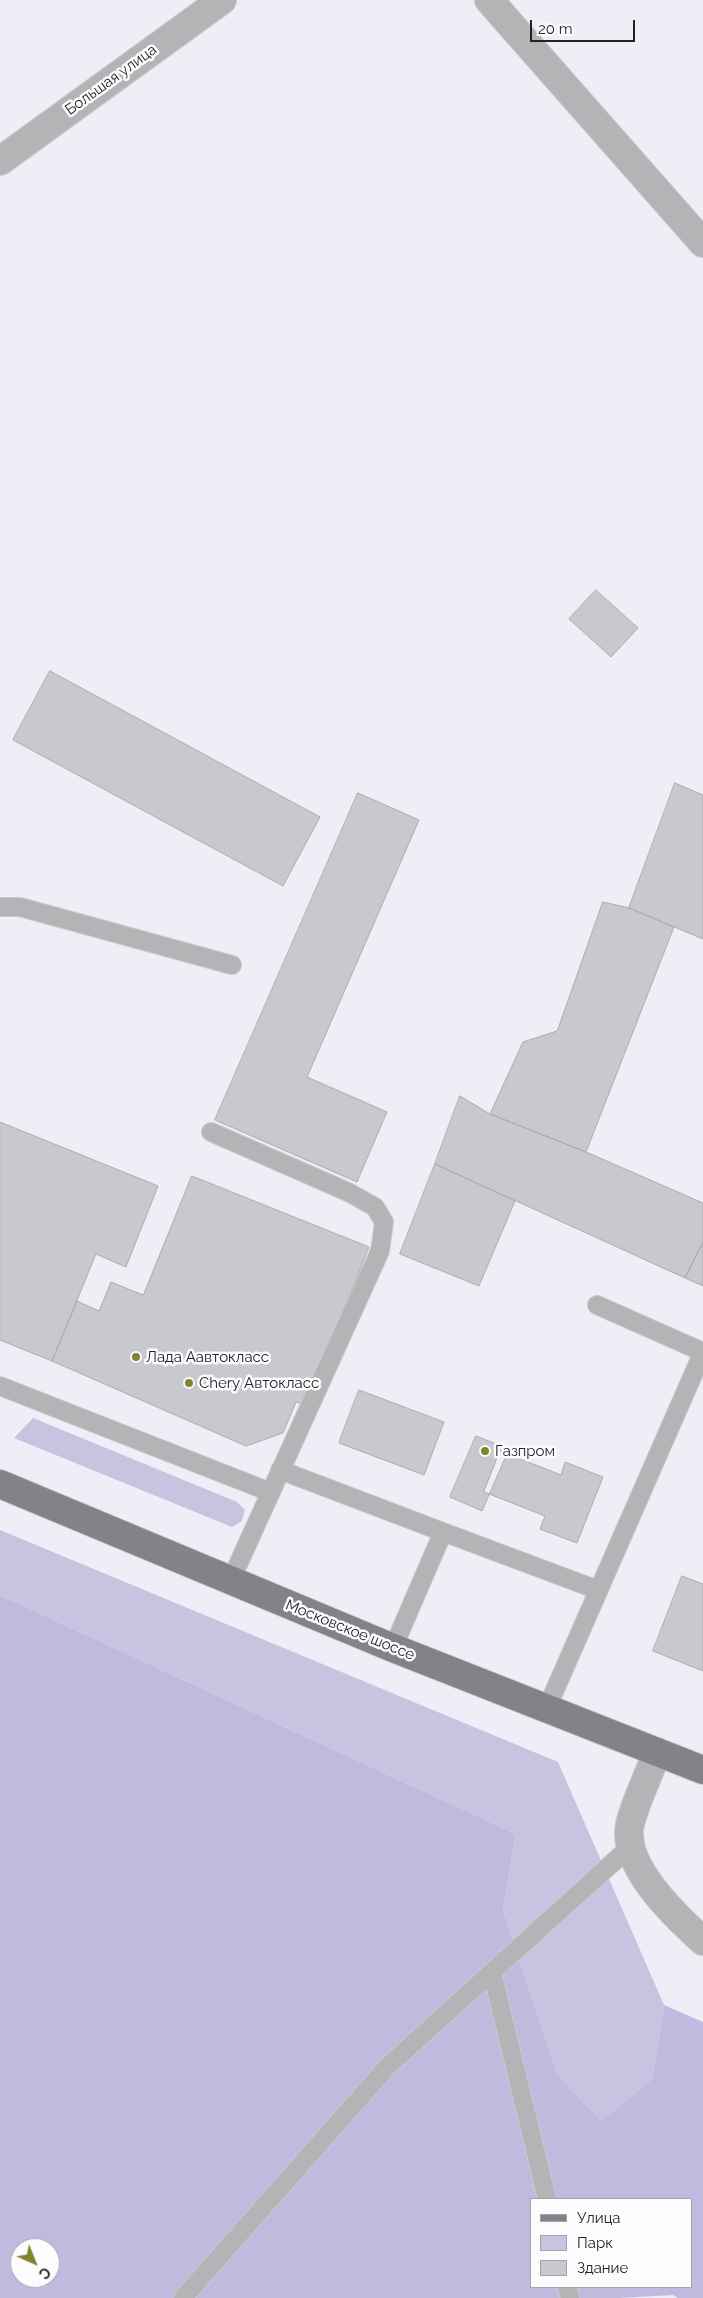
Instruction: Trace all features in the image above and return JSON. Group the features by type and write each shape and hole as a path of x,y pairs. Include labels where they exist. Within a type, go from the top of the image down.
{"main road":[{"name":"Московское шоссе","path":"0,1484 393,1648 703,1770"}],"street":[{"name":"Большая улица","path":"0,161 222,0"},
{"path":"489,0 703,243"},
{"path":"657,1752 630,1826 630,1847 638,1869 703,1941"}],"lane":[{"path":"0,907 20,907 232,965"},
{"path":"211,1132 348,1192 375,1207 384,1222 380,1251 230,1580"},
{"path":"547,1708 703,1352 597,1305"},
{"path":"0,1386 270,1492"},
{"path":"280,1470 598,1590"},
{"path":"393,1648 443,1532"},
{"path":"183,2298 388,2066 630,1847"},
{"path":"492,1972 546,2198"}],"green space":[{"path":"33,1418 237,1502 245,1510 242,1521 232,1527 14,1438"},
{"path":"0,1530 558,1762 664,2005 652,2079 601,2121 557,2074 503,1909 516,1834 0,1595"}],"shaded area":[{"path":"0,1595 516,1834 503,1909 557,2074 601,2121 652,2079 664,2005 703,2022 703,2298 678,2298 673,2295 620,2298 0,2298"}],"building":[{"path":"596,590 638,628 611,657 569,619"},
{"path":"50,671 320,817 283,886 13,740"},
{"path":"675,783 703,795 703,939 629,908"},
{"path":"358,793 419,820 307,1077 387,1112 357,1182 215,1120"},
{"path":"603,902 629,908 674,927 586,1152 490,1114 523,1042 557,1031"},
{"path":"460,1096 490,1114 586,1152 703,1203 703,1242 685,1278 435,1164"},
{"path":"0,1122 158,1186 126,1267 96,1254 52,1361 0,1340"},
{"path":"435,1164 515,1201 479,1286 400,1254"},
{"path":"192,1176 369,1247 305,1405 296,1402 283,1433 246,1446 52,1361 77,1301 99,1311 111,1282 143,1295"},
{"path":"703,1242 703,1286 685,1278"},
{"path":"359,1390 444,1422 424,1475 339,1443"},
{"path":"476,1436 509,1449 482,1511 450,1497"},
{"path":"500,1451 561,1475 565,1462 603,1477 577,1543 540,1529 545,1516 484,1492"},
{"path":"682,1576 703,1584 703,1671 653,1651"}],"place":[{"name":"Лада Аавтокласс","path":"136,1357"},
{"name":"Chery Автокласс","path":"189,1383"},
{"name":"Газпром","path":"485,1451"}]}
